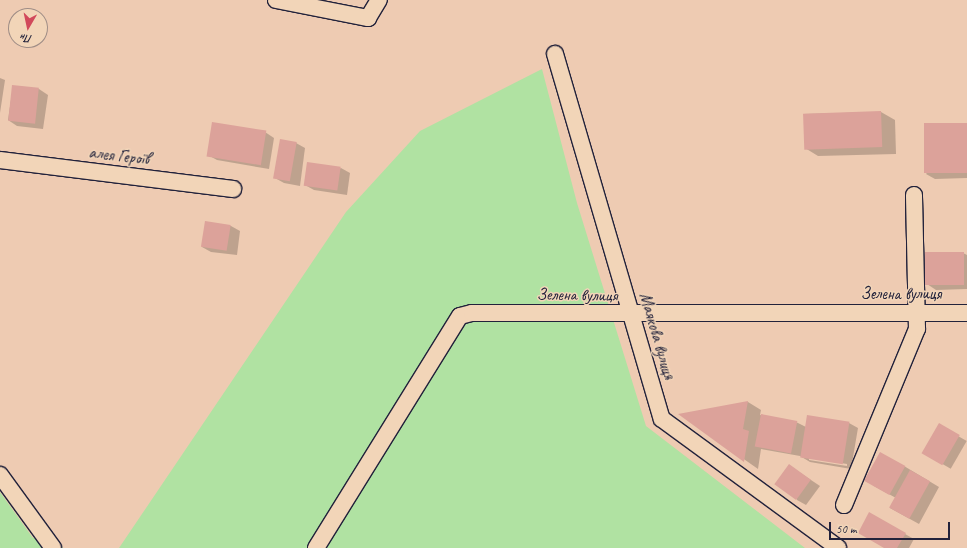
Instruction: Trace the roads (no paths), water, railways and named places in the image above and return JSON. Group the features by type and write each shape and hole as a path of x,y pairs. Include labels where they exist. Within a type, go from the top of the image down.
{"street":[{"path":"276,0 368,18 379,0"},
{"name":"Маякова вулиця","path":"555,54 662,419 838,548"},
{"name":"алея Героїв","path":"0,160 233,189"},
{"path":"844,505 917,329 914,196"},
{"name":"Зелена вулиця","path":"316,548 460,316 472,312 631,314 967,312"},
{"path":"0,475 53,548"}]}
